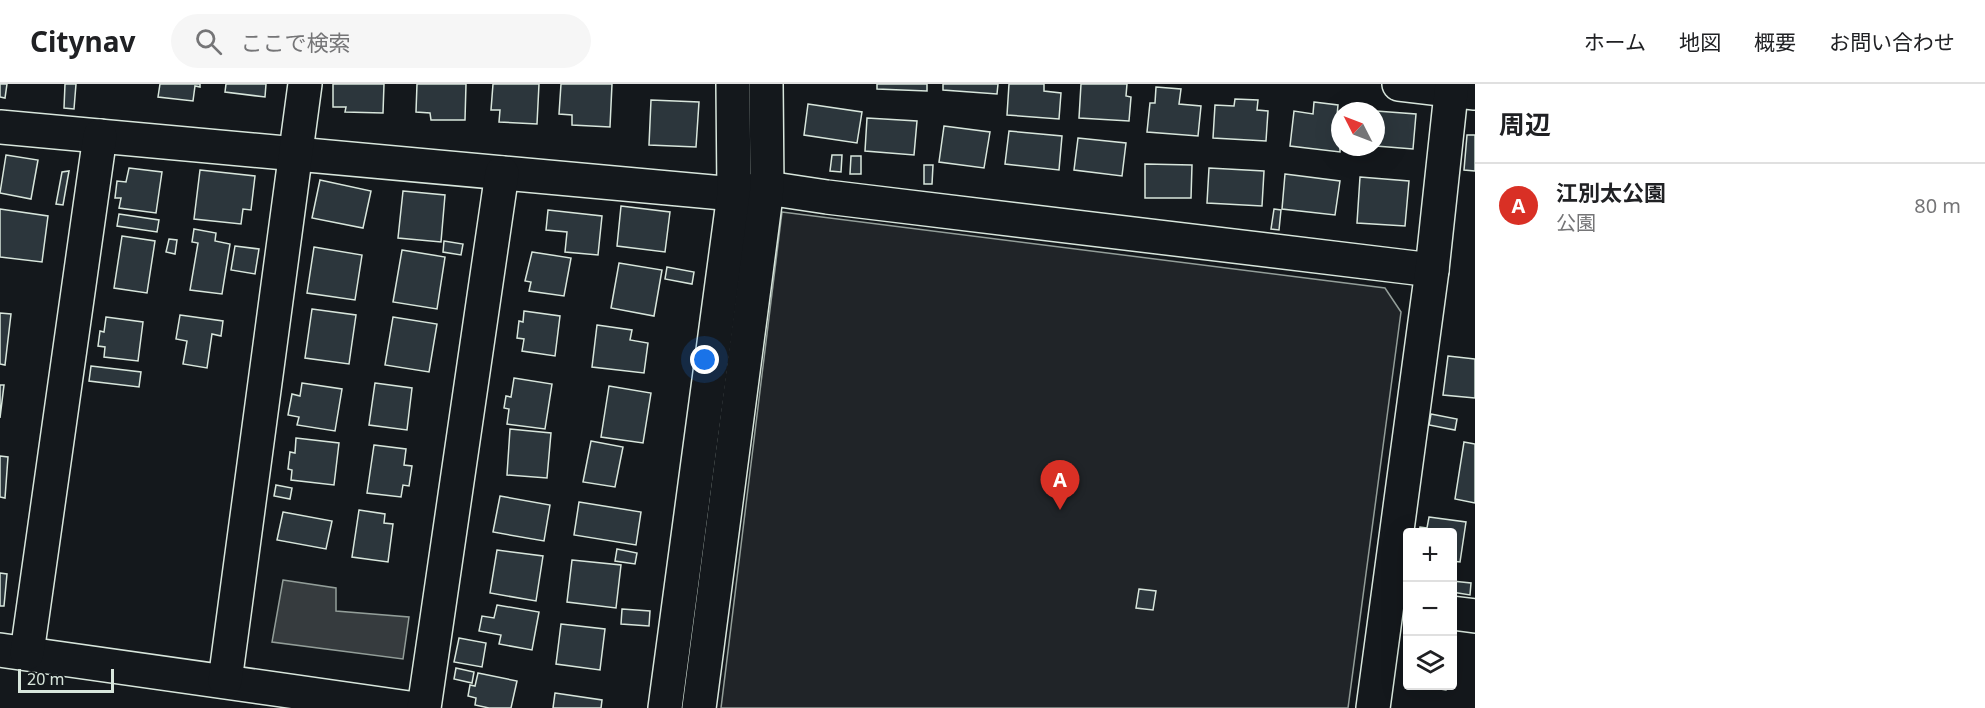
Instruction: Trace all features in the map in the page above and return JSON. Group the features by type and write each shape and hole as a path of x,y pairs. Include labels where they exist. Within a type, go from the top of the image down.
{"street":[{"path":"225,681 305,84"},
{"path":"665,708 734,194 733,84"},
{"path":"699,708 766,188 766,84"},
{"path":"1373,708 1397,606 1432,270 1459,89 1399,84"},
{"path":"0,127 734,194 766,188 1432,270"},
{"path":"100,136 14,651 409,708"},
{"path":"424,708 502,173"},
{"path":"1457,614 1475,616"}],"shaded area":[{"path":"782,212 1385,288 1401,312 1348,708 721,708"},
{"path":"283,580 336,588 336,611 409,617 403,659 272,642"}],"building":[{"path":"0,84 7,84 5,98 0,97"},
{"path":"65,84 76,84 74,109 64,108"},
{"path":"160,84 200,84 200,87 195,86 193,101 158,97"},
{"path":"226,84 266,84 265,97 225,92"},
{"path":"333,84 384,84 383,113 345,112 346,107 333,107"},
{"path":"417,84 466,84 465,120 431,120 430,113 416,112"},
{"path":"493,84 539,84 537,124 499,122 500,110 491,110"},
{"path":"561,84 612,84 610,127 572,125 572,115 559,114"},
{"path":"877,84 927,84 927,91 877,89"},
{"path":"943,84 998,84 997,94 943,90"},
{"path":"1009,84 1044,84 1044,91 1061,93 1059,119 1007,115"},
{"path":"1081,84 1127,84 1126,96 1131,97 1129,121 1079,118"},
{"path":"1156,87 1181,89 1179,104 1201,106 1198,136 1147,132 1150,103 1155,103"},
{"path":"1235,99 1258,100 1257,110 1268,111 1266,141 1213,138 1215,105 1234,106"},
{"path":"651,100 699,102 696,147 649,145"},
{"path":"1314,102 1331,104 1331,151 1290,146 1294,111 1313,114"},
{"path":"808,104 862,112 857,143 804,135"},
{"path":"1385,112 1416,114 1413,149 1385,147"},
{"path":"867,118 917,121 914,155 865,151"},
{"path":"944,126 990,132 984,168 939,162"},
{"path":"1009,131 1062,136 1059,170 1005,164"},
{"path":"1467,135 1475,135 1475,171 1464,170"},
{"path":"1078,138 1126,143 1122,176 1074,170"},
{"path":"6,155 38,160 31,199 0,193"},
{"path":"832,155 842,155 841,172 830,171"},
{"path":"851,156 861,156 861,174 850,174"},
{"path":"1145,164 1192,165 1191,198 1145,198"},
{"path":"924,165 933,165 932,184 924,184"},
{"path":"129,168 162,172 156,213 119,208 121,198 115,198 117,181 126,182"},
{"path":"1209,168 1264,171 1262,206 1207,203"},
{"path":"200,170 255,176 251,210 243,209 241,224 194,219"},
{"path":"69,171 63,205 56,204 62,172"},
{"path":"1285,174 1340,181 1335,215 1282,209"},
{"path":"1360,177 1409,181 1405,226 1357,223"},
{"path":"320,180 371,191 363,228 312,218"},
{"path":"403,191 445,195 441,242 398,238"},
{"path":"621,206 670,212 665,252 617,246"},
{"path":"0,209 48,216 42,262 0,257"},
{"path":"1274,209 1281,210 1279,230 1271,229"},
{"path":"548,210 602,216 598,255 565,252 567,232 546,230"},
{"path":"119,214 159,220 157,232 117,226"},
{"path":"194,229 216,233 215,241 230,244 222,294 190,290 198,243 192,242"},
{"path":"122,236 155,241 147,293 114,288"},
{"path":"169,239 177,240 175,254 166,252"},
{"path":"444,241 463,244 461,255 443,252"},
{"path":"235,246 259,249 255,274 231,270"},
{"path":"314,247 362,255 355,300 307,293"},
{"path":"402,250 445,257 437,309 393,302"},
{"path":"532,252 571,258 564,296 529,291 531,282 525,281"},
{"path":"619,263 662,270 654,316 611,308"},
{"path":"667,267 694,272 692,284 665,279"},
{"path":"312,309 356,315 349,364 305,358"},
{"path":"524,311 560,316 555,356 522,351 524,339 517,338 519,321 523,322"},
{"path":"0,313 11,314 5,365 0,364"},
{"path":"180,315 223,321 221,336 212,334 207,368 183,364 187,341 176,339"},
{"path":"106,317 143,322 138,361 104,357 105,347 98,346 100,331 104,332"},
{"path":"393,317 437,324 429,372 385,365"},
{"path":"597,325 632,330 630,340 648,343 644,373 592,367"},
{"path":"1448,356 1475,359 1475,398 1443,395"},
{"path":"91,366 141,372 139,387 89,381"},
{"path":"514,378 552,384 545,429 507,424 509,409 504,408 506,396 511,397"},
{"path":"302,383 342,389 335,431 297,425 299,417 288,415 292,394 300,396"},
{"path":"375,383 412,388 407,430 369,425"},
{"path":"0,385 4,385 0,418"},
{"path":"609,386 651,393 643,443 601,437"},
{"path":"1431,414 1457,419 1455,430 1429,425"},
{"path":"510,429 551,433 547,478 507,475"},
{"path":"296,438 339,443 334,485 291,480 292,470 288,469 290,452 295,453"},
{"path":"591,441 623,447 615,487 583,482"},
{"path":"1464,442 1475,444 1475,503 1455,499"},
{"path":"374,445 406,449 404,465 412,466 409,486 403,485 401,497 367,493"},
{"path":"0,456 8,457 5,498 0,497"},
{"path":"276,485 292,488 290,499 274,496"},
{"path":"500,496 550,505 544,541 493,532"},
{"path":"579,502 641,512 636,545 574,535"},
{"path":"359,510 385,514 384,523 393,524 388,562 352,557"},
{"path":"283,512 332,521 326,549 277,540"},
{"path":"1429,517 1466,522 1460,562 1457,562 1457,528 1427,528"},
{"path":"617,549 637,553 635,564 615,561"},
{"path":"497,550 543,556 536,601 490,593"},
{"path":"572,560 621,565 616,608 567,602"},
{"path":"0,573 7,574 4,606 0,606"},
{"path":"1457,582 1471,583 1470,595 1457,593"},
{"path":"1139,589 1156,591 1153,610 1136,608"},
{"path":"497,605 539,612 532,650 499,644 501,635 479,631 482,616 494,618"},
{"path":"622,609 650,611 649,626 621,624"},
{"path":"561,624 605,629 600,670 556,664"},
{"path":"459,638 486,643 482,667 454,662"},
{"path":"456,668 474,672 472,683 454,679"},
{"path":"478,673 517,681 511,708 489,708 475,705 476,698 468,696 470,685 475,686"},
{"path":"555,693 602,700 601,708 553,708"}],"place":[{"name":"江別太公園","path":"1060,510"}]}
